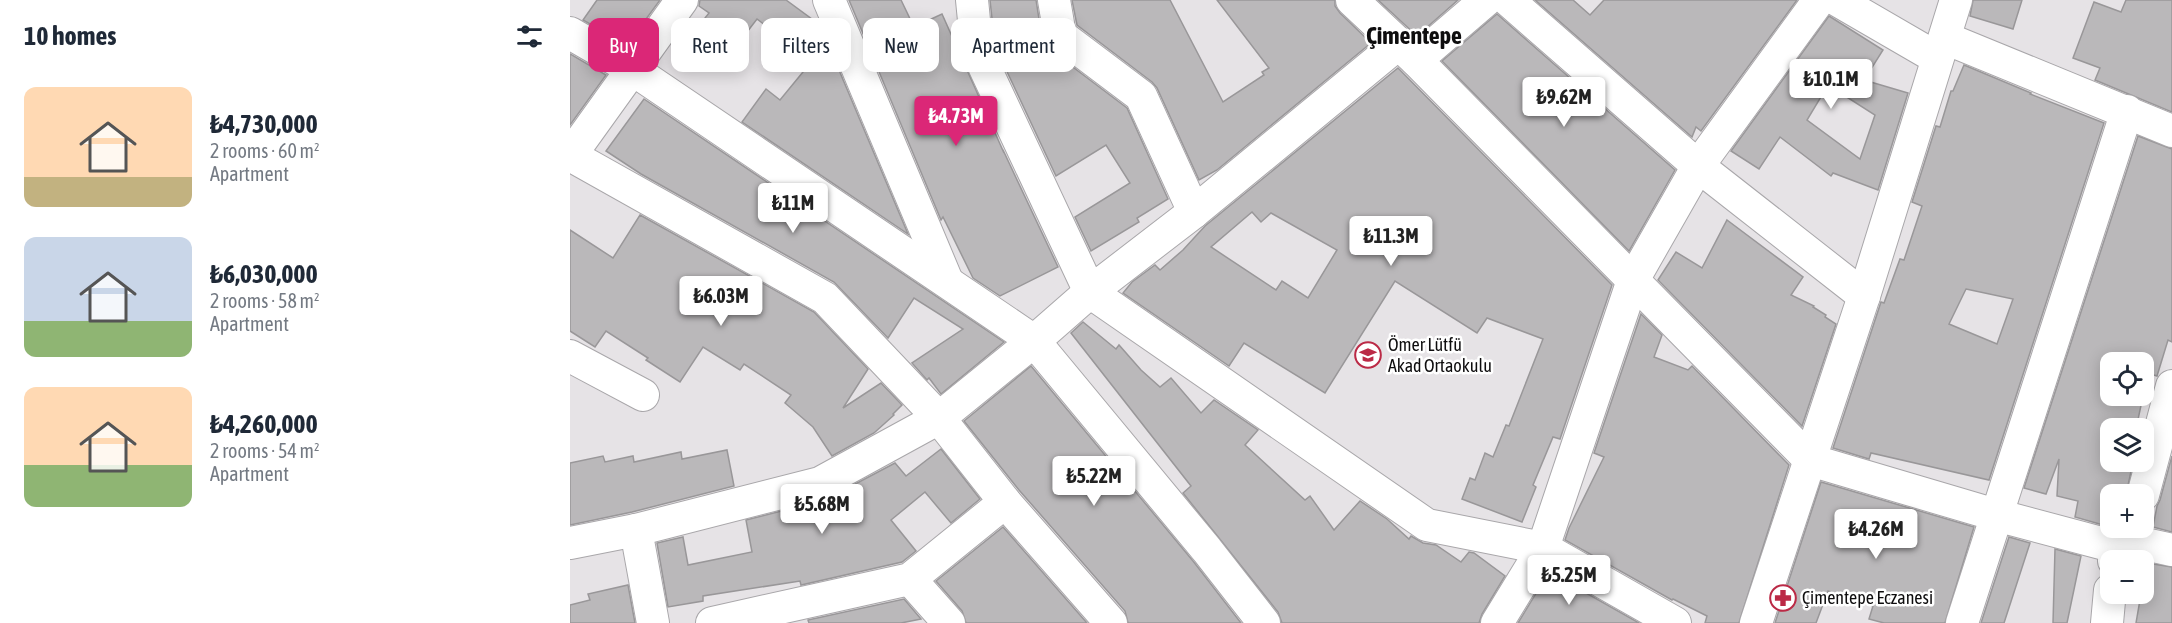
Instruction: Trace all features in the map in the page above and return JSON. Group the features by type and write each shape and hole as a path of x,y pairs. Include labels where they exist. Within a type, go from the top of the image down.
{"street":[{"path":"659,32 682,0"},
{"path":"829,0 947,281"},
{"path":"972,0 977,51 1090,292 1427,525 1543,548 1675,623"},
{"path":"1054,0 1060,35 1141,96 1194,212"},
{"path":"1352,0 1407,52 1810,460 1996,515 2124,544 2172,550"},
{"path":"570,543 636,530 820,483 939,418 1090,292 1194,212 1407,52 1486,0"},
{"path":"1508,0 1698,166 1864,296"},
{"path":"1497,623 1543,548 1633,280 1698,166 1819,0"},
{"path":"1837,0 1941,48 2127,111 2172,131"},
{"path":"1756,623 1864,296 1956,0"},
{"path":"570,33 588,43"},
{"path":"630,72 570,155 825,298 939,418 1005,502 1108,622"},
{"path":"636,72 1034,340 1207,550 1264,623"},
{"path":"1962,623 2127,111"},
{"path":"570,356 643,395"},
{"path":"2146,484 2172,386"},
{"path":"712,623 910,579 1005,502"},
{"path":"636,530 653,623"},
{"path":"910,579 949,623"},
{"path":"2107,623 2109,604"}],"building":[{"path":"597,0 660,0 647,18 588,18 588,23 583,20"},
{"path":"700,0 786,0 810,18 761,18 761,22 757,19 749,29 749,18 705,18 709,13 699,6"},
{"path":"849,0 901,0 910,18 863,18 863,33"},
{"path":"990,0 1036,0 1039,18 992,18"},
{"path":"1072,0 1170,0 1223,102 1264,75 1262,72 1269,68 1217,0 1335,0 1335,6 1340,13 1371,43 1217,170 1199,180 1157,88 1077,25"},
{"path":"1378,0 1458,0 1417,36"},
{"path":"1535,0 1573,0 1590,15 1604,0 1797,0 1701,131 1696,127 1692,137"},
{"path":"1973,0 2022,0 2013,29 1970,16"},
{"path":"2126,0 2172,0 2172,112 2095,80 2100,68 2073,58 2094,2 2121,12"},
{"path":"942,14 951,34 951,72 968,72 1058,267 1000,296 973,278 943,217 941,220 879,72 939,72 939,18 933,18"},
{"path":"1497,14 1675,170 1629,251 1442,61"},
{"path":"1829,16 1883,50 1864,80 1908,93 1878,190 1833,173 1831,176 1780,137 1759,169 1731,151","holes":["1828,85 1875,115 1860,159 1807,120"]},
{"path":"570,54 588,64 588,72 601,72 606,75 570,125"},
{"path":"1964,65 2104,123 1989,480 1871,453 1869,459 1833,448 1881,302 1884,303 1900,259 1904,260 1922,206 1912,202 1936,126 1940,127 1951,91","holes":["1966,289 2013,299 1997,344 1949,324"]},
{"path":"1398,68 1612,285 1560,439 1553,437 1533,485 1536,487 1522,522 1462,499 1470,478 1475,480 1485,453 1493,457 1506,425 1509,426 1543,339 1487,318 1477,333 1395,281 1325,393 1244,343 1229,366 1123,293 1132,282 1155,265 1160,270 1205,226","holes":["1252,212 1261,222 1271,213 1337,250 1308,298 1282,281 1276,290 1211,247"]},
{"path":"1076,69 1127,108 1168,199 1137,218 1139,222 1091,251 1075,217 1130,183 1106,145 1056,176 1007,72 1076,72"},
{"path":"803,72 840,72 908,234 742,122 766,89 780,100"},
{"path":"644,99 1004,342 941,394 929,378 927,380 912,363 963,329 914,298 888,338 834,282 641,174 606,151"},
{"path":"2138,136 2172,149 2172,342 2168,340 2157,376 2154,375 2154,352 2100,352 2100,406 2141,406 2138,418 2100,418 2100,472 2131,472 2128,484 2100,484 2100,524 2075,517 2078,501 2057,496 2059,459 2046,494 2024,488"},
{"path":"640,215 814,312 868,369 843,408 881,383 902,405 874,433 832,456 813,427 785,403 791,395 744,364 740,370 703,347 680,382 606,331 595,347 570,331 570,230 613,258"},
{"path":"1727,220 1803,277 1791,295 1814,306 1836,324 1802,426 1658,280 1676,252 1702,268"},
{"path":"1641,314 1662,335 1654,357 1688,370 1692,366 1789,465 1739,623 1705,623 1707,616 1672,600 1565,540 1604,457 1594,453"},
{"path":"1083,322 1116,349 1119,345 1160,387 1171,378 1201,413 1214,400 1258,430 1245,445 1305,500 1310,496 1334,530 1360,501 1387,519 1409,539 1411,536 1423,543 1436,545 1461,562 1469,552 1474,553 1505,576 1479,623 1282,623 1278,612 1183,493 1191,486 1071,333"},
{"path":"1031,366 1193,561 1241,623 1128,623 1125,611 1019,490 964,421"},
{"path":"941,449 980,499 951,523 925,492 891,520 916,551 902,562 801,585 800,581 703,596 703,601 668,607 657,543 683,537 688,565 752,552 746,520 825,500 895,463 906,476"},
{"path":"727,450 734,486 570,525 570,463 603,456 605,462 633,456 634,462 681,452 682,459"},
{"path":"2172,456 2172,532 2154,527"},
{"path":"1821,482 1974,527 1945,623 1884,623 1869,619 1873,606 1828,591 1816,623 1775,623"},
{"path":"1003,527 1087,623 966,623 962,611 936,581"},
{"path":"2009,537 2030,543 2004,623 1981,623"},
{"path":"2055,549 2081,556 2067,623 2053,623"},
{"path":"2154,564 2172,567 2172,623 2136,623 2139,604 2154,604"},
{"path":"1549,572 1639,623 1518,623"},
{"path":"628,585 635,623 570,623 570,605 590,600 588,594"},
{"path":"904,599 921,619 901,623 809,623 808,620"}],"place":[{"name":"Ömer Lütfü Akad Ortaokulu","path":"1368,355"},
{"name":"Çimentepe Eczanesi","path":"1783,598"}],"district":[{"name":"Çimentepe","path":"1414,36"}]}
